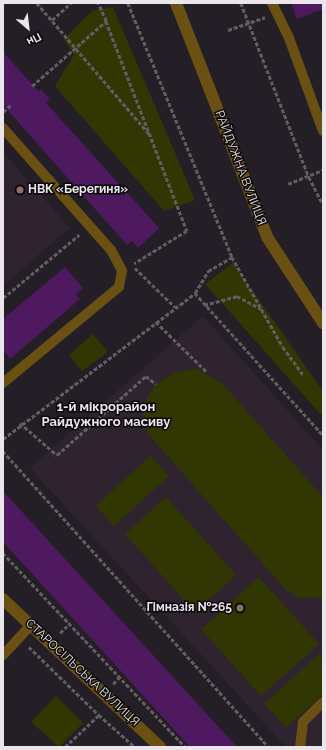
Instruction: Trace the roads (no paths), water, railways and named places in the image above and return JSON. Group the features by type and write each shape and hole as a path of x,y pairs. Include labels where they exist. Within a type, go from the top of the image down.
{"street":[{"name":"РАЙДУЖНА ВУЛИЦЯ","path":"176,3 267,237 323,323"},
{"name":"СТАРОСІЛЬСЬКА ВУЛИЦЯ","path":"3,599 160,747"}],"lane":[{"path":"274,8 289,38 323,131"},
{"path":"3,128 111,250 122,271 119,287 3,384"},
{"path":"3,654 31,625"},
{"path":"300,747 303,722 323,702"}],"place":[{"name":"НВК «Берегиня»","path":"20,190"},
{"name":"Гімназія №265","path":"240,608"}],"district":[{"name":"1-й мікрорайон Райдужного масиву","path":"106,416"}]}
